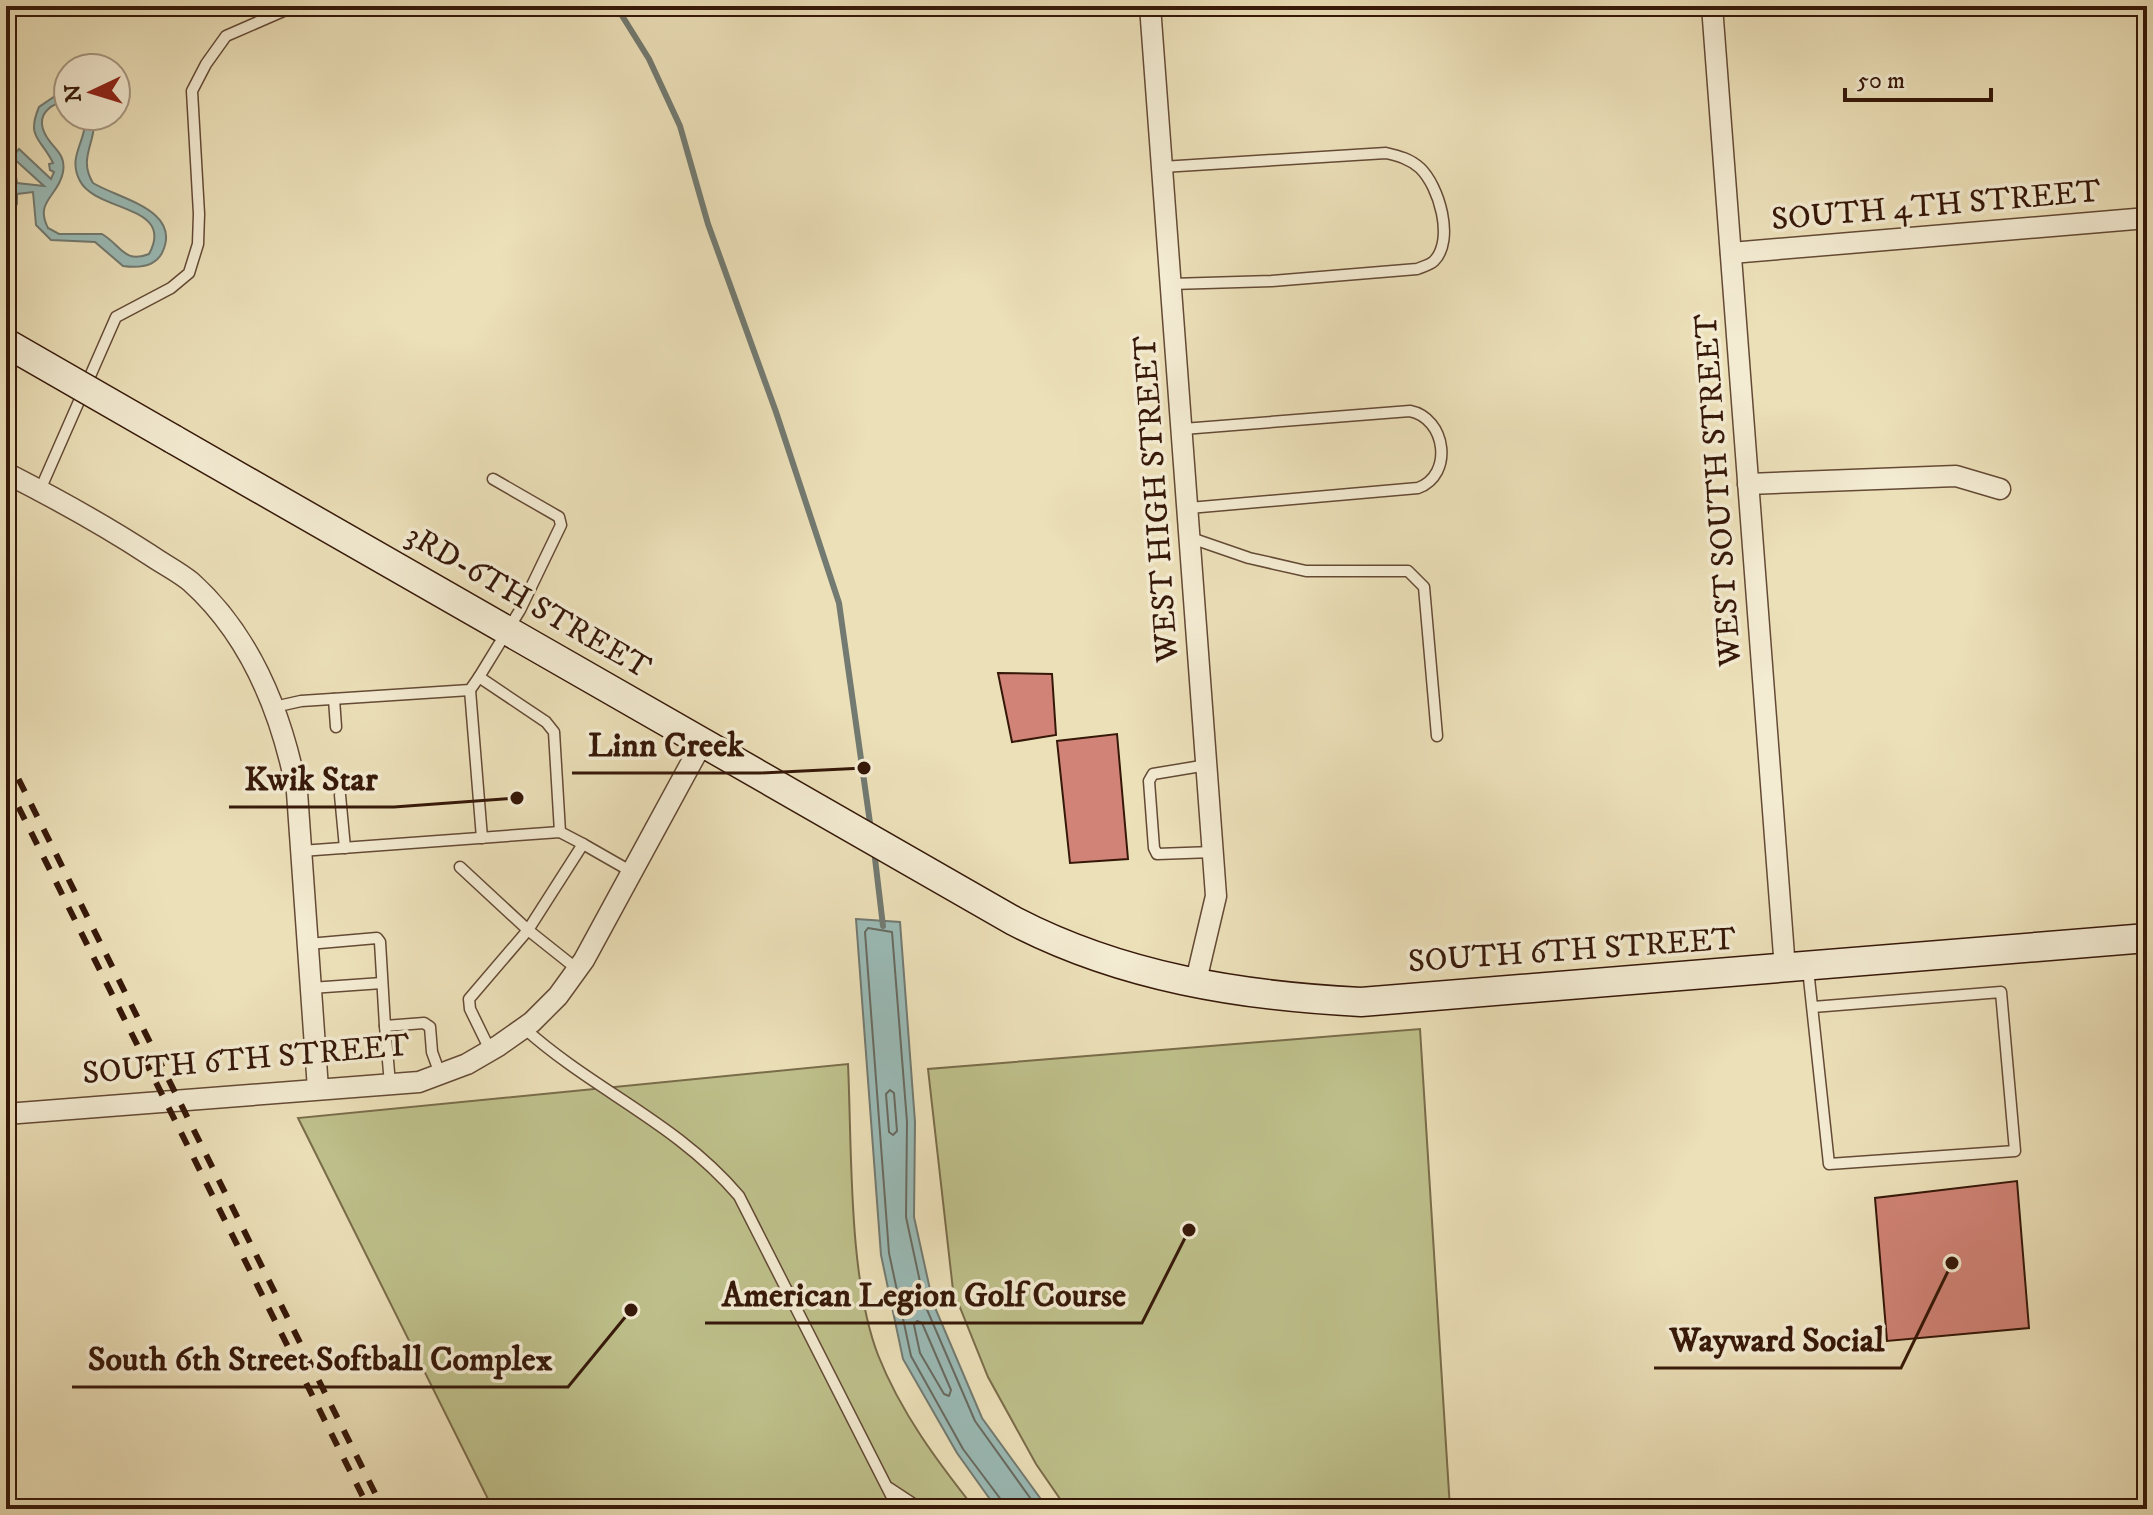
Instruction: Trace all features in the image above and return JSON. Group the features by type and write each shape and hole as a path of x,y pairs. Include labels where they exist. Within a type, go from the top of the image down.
{"main road":[{"name":"3RD-6TH STREET","path":"6,343 1014,921"},
{"name":"SOUTH 6TH STREET","path":"1014,921 1121,964 1195,985 1271,997 1361,1002 2147,938"}],"street":[{"name":"WEST HIGH STREET","path":"1150,6 1216,896 1195,985"},
{"name":"WEST SOUTH STREET","path":"1712,6 1748,484 1796,968"},
{"name":"SOUTH 4TH STREET","path":"1731,253 2147,218"},
{"path":"6,473 40,490 190,582 247,652 274,707 288,747 297,792 318,1089"},
{"path":"1748,484 1956,476 2000,489"},
{"name":"SOUTH 6TH STREET","path":"6,1114 419,1082 490,1050 524,1028 558,996 577,969 702,743"}],"lane":[{"path":"40,490 116,317 171,288 189,273 198,244 199,214 192,91 206,64 226,36 295,6"},
{"path":"1162,167 1386,153 1404,157 1422,169 1438,199 1444,227 1442,248 1433,262 1417,269 1272,281 1171,284"},
{"path":"1183,429 1410,411 1426,415 1435,425 1441,454 1439,473 1432,483 1418,488 1189,508"},
{"path":"482,838 470,690 508,630 561,525 559,517 493,479"},
{"path":"1191,538 1249,558 1306,571 1408,571 1424,587 1437,736"},
{"path":"479,677 546,722 554,732 560,832"},
{"path":"274,707 334,699 470,690"},
{"path":"334,699 336,727"},
{"path":"1207,765 1153,774 1149,781 1157,854 1213,852"},
{"path":"340,795 345,848"},
{"path":"301,851 560,832 632,872"},
{"path":"490,1050 470,1009 469,999 528,930 583,844"},
{"path":"460,867 528,930 577,969"},
{"path":"308,944 377,938 390,1084"},
{"path":"1796,968 1813,1007 1829,1164 2015,1151 2001,992 1813,1007"},
{"path":"311,988 382,983"},
{"path":"385,1026 424,1023 430,1027 432,1052 440,1074"},
{"path":"524,1028 560,1061 682,1139 739,1196 898,1509"},
{"path":"887,1487 921,1509"}],"green space":[{"path":"1420,1029 1450,1509 1067,1509 1036,1464 988,1377 953,1290 928,1069"},
{"path":"848,1064 856,1251 868,1324 887,1376 909,1417 975,1509 493,1509 298,1118"}],"water":[{"path":"52,98 52,107 45,113 42,123 45,135 60,154 63,165 61,180 44,211 48,228 59,234 102,234 128,255 149,254 154,238 152,226 131,211 101,199 80,181 76,172 76,155 84,132 93,132 87,157 93,183 145,208 164,226 166,238 162,253 154,262 139,267 123,266 95,242 51,240 36,225 33,192 17,194 17,204 8,206 6,210 6,171 15,171 17,183 44,186 12,157 19,149 51,179 54,172 49,164 53,163 35,132 39,107"},
{"path":"856,919 900,922 915,1122 914,1217 933,1303 982,1418 1048,1509 997,1509 957,1453 903,1359 881,1255"}],"building":[{"path":"998,673 1052,674 1056,735 1012,742"},
{"path":"1117,734 1128,859 1070,863 1057,741"},
{"path":"2017,1181 2029,1328 1887,1341 1875,1198"}],"waterway":[{"path":"616,6 649,59 680,126 708,224 776,412 839,603 871,830"},
{"path":"874,850 883,926"}],"railway":[{"path":"6,754 383,1509"},
{"path":"6,782 367,1505"}],"place":[{"name":"Linn Creek","path":"864,768"},
{"name":"Kwik Star","path":"517,798"},
{"name":"American Legion Golf Course","path":"1189,1230"},
{"name":"Wayward Social","path":"1952,1263"},
{"name":"South 6th Street Softball Complex","path":"631,1310"}]}
